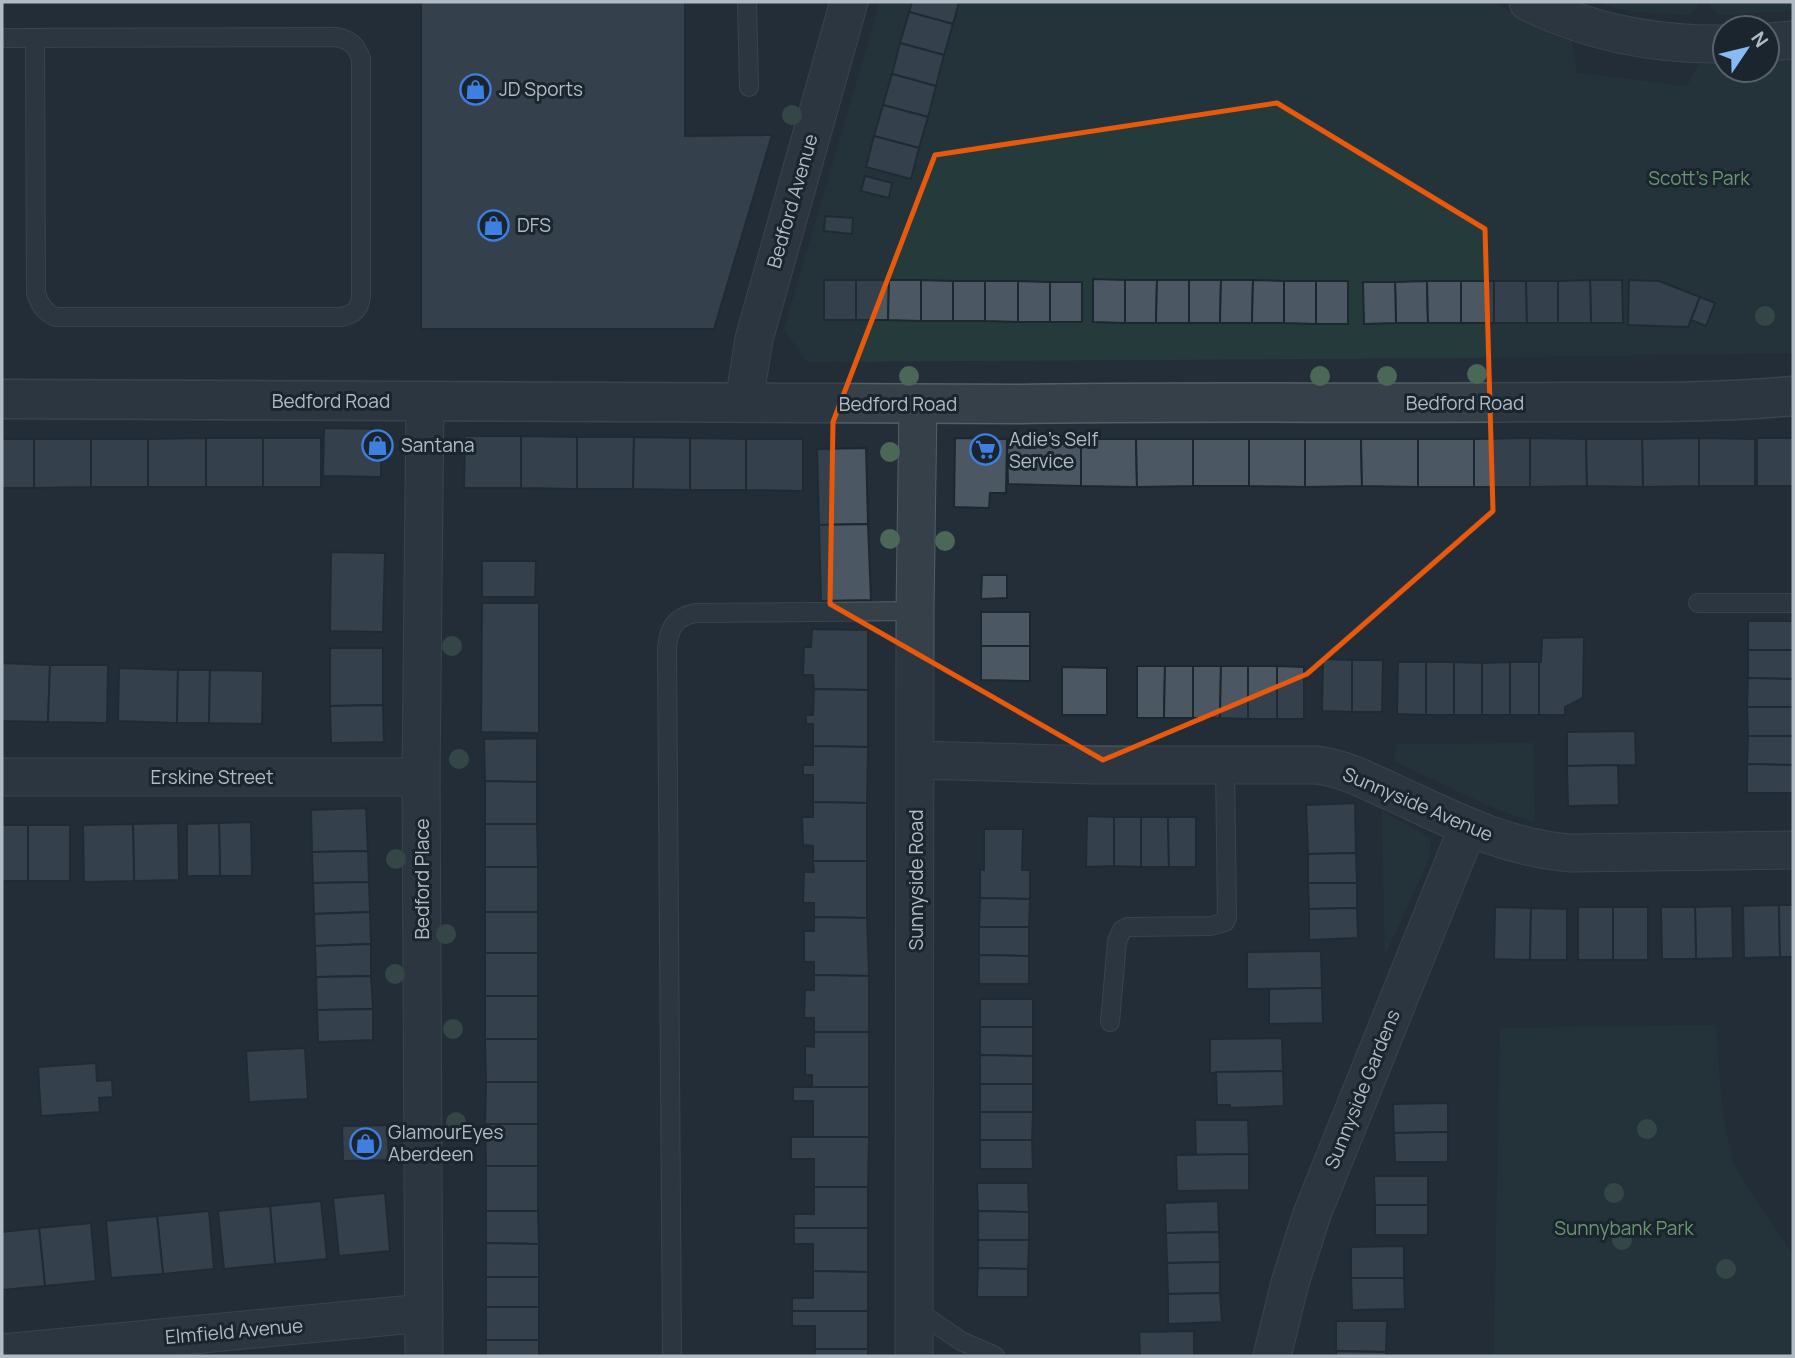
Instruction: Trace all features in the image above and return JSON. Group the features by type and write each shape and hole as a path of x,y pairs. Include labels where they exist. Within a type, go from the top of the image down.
{"street":[{"name":"Bedford Avenue","path":"744,402 754,339 849,2"},
{"path":"1528,2 1556,16 1605,32 1654,41 1711,43"},
{"name":"Bedford Road","path":"2,399 1457,404 1793,397"},
{"name":"Bedford Place","path":"424,1356 421,777 425,401"},
{"name":"Sunnyside Road","path":"914,1356 915,611 918,404"},
{"name":"Sunnyside Avenue","path":"916,760 1006,764 1302,764 1333,767 1468,827 1524,847 1571,853 1793,850"},
{"name":"Erskine Street","path":"2,777 421,777"},
{"name":"Sunnyside Gardens","path":"1272,1356 1290,1283 1312,1214 1468,827"},
{"name":"Elmfield Avenue","path":"2,1353 424,1313"}],"lane":[{"path":"747,2 750,87"},
{"path":"2,38 337,37 348,40 357,47 361,59 359,307 352,314 341,317 56,317 47,313 40,305 36,293 35,38"},
{"path":"1698,603 1793,603"},
{"path":"672,1356 668,632 675,622 685,615 696,613 915,611"},
{"path":"1110,1021 1117,940 1122,930 1128,927 1211,926 1225,922 1225,764"},
{"path":"913,1308 961,1341 995,1356"}],"highlighted area":[{"path":"1277,103 1485,229 1493,511 1307,674 1103,760 830,604 833,422 935,155"}],"green space":[{"name":"Scott's Park","path":"880,2 1492,2 1550,34 1572,42 1577,73 1687,86 1701,59 1711,59 1711,84 1781,84 1781,59 1793,58 1793,353 807,362 784,329"},
{"path":"1598,2 1697,2 1697,7 1688,15 1631,11"},
{"path":"1711,2 1793,2 1793,11 1717,14 1711,7"},
{"path":"1533,743 1535,823 1487,805 1394,761 1397,744"},
{"path":"1382,811 1431,840 1429,859 1385,955"},
{"name":"Sunnybank Park","path":"1716,1025 1722,1111 1733,1162 1793,1254 1793,1356 1494,1356 1500,1028"}],"building":[{"path":"421,2 685,2 685,136 772,135 714,329 421,329"},
{"path":"912,2 959,2 953,24 909,12"},
{"path":"909,12 953,24 944,55 900,43"},
{"path":"900,43 944,55 936,86 892,74"},
{"path":"892,74 936,86 928,117 883,105"},
{"path":"883,105 928,117 919,148 874,136"},
{"path":"874,136 919,148 911,179 866,167"},
{"path":"865,176 892,183 889,198 861,191"},
{"path":"825,216 853,218 852,234 824,231"},
{"path":"1093,279 1125,280 1125,323 1093,322"},
{"path":"824,280 856,280 856,320 824,320"},
{"path":"856,280 889,280 888,320 856,320"},
{"path":"889,280 921,280 921,321 888,320"},
{"path":"921,280 953,281 953,321 921,321"},
{"path":"1125,280 1157,280 1156,323 1125,323"},
{"path":"1157,280 1189,280 1189,323 1156,323"},
{"path":"1189,280 1221,280 1220,323 1189,323"},
{"path":"1221,280 1253,280 1252,323 1220,323"},
{"path":"1253,280 1284,281 1284,323 1252,323"},
{"path":"1590,280 1622,280 1623,323 1591,323"},
{"path":"1590,280 1591,323 1558,323 1558,281"},
{"path":"1629,280 1659,281 1700,297 1688,327 1628,325"},
{"path":"953,281 985,281 985,321 953,321"},
{"path":"985,281 1018,281 1018,322 985,321"},
{"path":"1018,281 1050,282 1050,322 1018,322"},
{"path":"1284,281 1316,281 1316,324 1284,323"},
{"path":"1316,281 1348,281 1348,324 1316,324"},
{"path":"1427,281 1428,323 1396,323 1395,282"},
{"path":"1427,281 1461,281 1461,323 1428,323"},
{"path":"1461,281 1494,281 1494,323 1461,323"},
{"path":"1494,281 1526,281 1527,323 1494,323"},
{"path":"1526,281 1558,281 1558,323 1527,323"},
{"path":"1050,282 1082,282 1082,322 1050,322"},
{"path":"1363,282 1395,282 1396,323 1364,324"},
{"path":"1700,297 1715,303 1706,326 1691,320"},
{"path":"324,428 381,429 381,477 323,476"},
{"path":"465,436 521,436 521,488 464,488"},
{"path":"521,436 577,437 577,489 521,488"},
{"path":"577,437 634,437 633,489 577,489"},
{"path":"634,437 690,438 690,490 633,489"},
{"path":"206,438 206,487 148,487 148,439"},
{"path":"206,438 263,438 263,487 206,487"},
{"path":"263,438 321,438 321,487 263,487"},
{"path":"690,438 746,439 746,490 690,490"},
{"path":"955,438 1007,439 1006,493 990,493 989,508 954,507"},
{"path":"1530,438 1586,439 1587,486 1530,487"},
{"path":"1530,438 1530,487 1474,487 1474,439"},
{"path":"1699,438 1755,439 1755,486 1699,486"},
{"path":"1699,438 1699,486 1643,487 1642,439"},
{"path":"1757,438 1793,438 1793,486 1757,486"},
{"path":"2,439 34,439 34,488 2,488"},
{"path":"34,439 91,439 91,487 34,488"},
{"path":"91,439 148,439 148,487 91,487"},
{"path":"746,439 803,439 803,491 746,490"},
{"path":"1007,439 1081,439 1081,486 1008,484"},
{"path":"1081,439 1136,439 1137,487 1081,486"},
{"path":"1136,439 1193,439 1193,486 1137,487"},
{"path":"1193,439 1249,439 1249,486 1193,486"},
{"path":"1249,439 1305,439 1305,487 1249,486"},
{"path":"1305,439 1361,439 1362,486 1305,487"},
{"path":"1361,439 1418,439 1418,487 1362,486"},
{"path":"1418,439 1474,439 1474,487 1418,487"},
{"path":"1586,439 1642,439 1643,487 1587,486"},
{"path":"866,448 868,524 819,525 817,449"},
{"path":"868,524 871,600 821,601 819,525"},
{"path":"331,552 385,553 383,632 330,631"},
{"path":"482,561 536,561 535,597 482,597"},
{"path":"982,575 1007,575 1007,598 981,599"},
{"path":"482,603 539,603 539,733 481,732"},
{"path":"981,612 1030,612 1030,646 981,646"},
{"path":"1748,621 1793,621 1793,650 1748,650"},
{"path":"812,629 868,630 868,690 814,689 813,675 803,675 804,647 811,647"},
{"path":"1584,637 1583,698 1565,707 1565,715 1539,715 1542,638"},
{"path":"981,646 1030,646 1030,681 981,680"},
{"path":"330,648 383,648 383,705 330,706"},
{"path":"1748,650 1793,650 1793,679 1748,678"},
{"path":"1323,659 1352,660 1352,712 1322,711"},
{"path":"1352,660 1383,660 1382,712 1352,712"},
{"path":"1398,662 1426,662 1426,715 1397,714"},
{"path":"1426,662 1454,662 1454,715 1426,715"},
{"path":"1454,662 1482,663 1482,715 1454,715"},
{"path":"1510,662 1539,662 1539,715 1510,715"},
{"path":"1510,662 1510,715 1482,715 1482,663"},
{"path":"2,663 50,665 48,722 2,721"},
{"path":"50,665 108,665 107,723 48,722"},
{"path":"1137,666 1165,666 1164,718 1137,718"},
{"path":"1165,666 1193,666 1193,718 1164,718"},
{"path":"1193,666 1221,666 1220,718 1193,718"},
{"path":"1221,666 1248,666 1248,719 1220,718"},
{"path":"1248,666 1277,666 1277,719 1248,719"},
{"path":"1277,666 1304,667 1304,719 1277,719"},
{"path":"1062,667 1107,668 1107,715 1062,715"},
{"path":"119,668 178,670 177,723 118,721"},
{"path":"178,670 210,670 209,723 177,723"},
{"path":"210,670 263,671 262,724 209,723"},
{"path":"1748,678 1793,679 1793,707 1747,707"},
{"path":"814,689 868,690 868,747 813,746 813,724 806,724 806,715 813,715"},
{"path":"383,705 384,742 331,743 330,706"},
{"path":"1747,707 1793,707 1793,736 1748,736"},
{"path":"1635,731 1636,765 1567,766 1567,732"},
{"path":"1748,736 1793,736 1793,765 1747,764"},
{"path":"537,738 537,782 485,781 484,739"},
{"path":"813,746 868,747 867,803 813,802 813,775 803,775 803,765 813,765"},
{"path":"1747,764 1793,765 1793,793 1747,793"},
{"path":"1618,765 1619,805 1568,806 1567,766"},
{"path":"485,781 537,782 537,824 485,824"},
{"path":"813,802 867,803 867,861 813,861 813,846 803,845 802,817 813,817"},
{"path":"1355,803 1356,853 1308,854 1306,805"},
{"path":"366,808 368,851 312,852 311,810"},
{"path":"1087,816 1114,817 1114,866 1086,867"},
{"path":"1114,817 1141,817 1141,867 1114,866"},
{"path":"1141,817 1168,817 1169,867 1141,867"},
{"path":"1168,817 1196,817 1196,867 1169,867"},
{"path":"251,822 252,876 220,876 219,823"},
{"path":"178,823 179,880 134,881 133,824"},
{"path":"219,823 220,876 187,876 187,824"},
{"path":"133,824 134,881 84,882 83,825"},
{"path":"485,824 537,824 538,867 485,867"},
{"path":"2,825 28,825 28,881 2,881"},
{"path":"28,825 70,825 70,881 28,881"},
{"path":"984,829 1023,829 1022,870 1030,870 1030,899 980,898 980,869 984,870"},
{"path":"368,851 369,882 313,883 312,852"},
{"path":"1356,853 1357,883 1308,883 1308,854"},
{"path":"813,861 867,861 867,918 814,917 814,903 803,903 804,872 814,872"},
{"path":"485,867 538,867 538,912 485,912"},
{"path":"369,882 370,912 314,914 313,883"},
{"path":"1308,883 1357,883 1357,908 1309,909"},
{"path":"980,898 1030,899 1029,927 979,927"},
{"path":"1779,905 1780,957 1744,958 1743,906"},
{"path":"1779,905 1793,905 1793,957 1780,957"},
{"path":"1732,906 1733,958 1696,959 1695,907"},
{"path":"1495,907 1531,908 1530,960 1494,959"},
{"path":"1578,907 1613,907 1613,960 1578,960"},
{"path":"1613,907 1648,907 1648,960 1613,960"},
{"path":"1661,907 1695,907 1696,959 1662,959"},
{"path":"1357,908 1358,938 1309,940 1309,909"},
{"path":"1531,908 1567,909 1567,960 1530,960"},
{"path":"370,912 371,944 315,946 314,914"},
{"path":"485,912 538,912 538,953 485,953"},
{"path":"814,917 867,918 869,976 814,975 814,962 804,962 804,931 814,931"},
{"path":"979,927 1029,927 1029,956 979,955"},
{"path":"371,944 371,976 316,977 315,946"},
{"path":"1321,951 1322,988 1247,989 1247,952"},
{"path":"485,953 538,953 538,996 485,996"},
{"path":"979,955 1029,956 1029,984 979,984"},
{"path":"814,975 869,976 869,1032 814,1032 814,1018 804,1018 805,990 814,990"},
{"path":"371,976 373,1009 317,1010 316,977"},
{"path":"1322,988 1323,1023 1269,1024 1269,989"},
{"path":"485,996 538,996 538,1039 485,1039"},
{"path":"980,999 1033,999 1033,1027 980,1027"},
{"path":"373,1009 373,1040 318,1042 317,1010"},
{"path":"980,1027 1033,1027 1033,1056 980,1055"},
{"path":"814,1032 869,1032 869,1087 812,1087 812,1075 805,1075 805,1046 814,1047"},
{"path":"1282,1038 1283,1071 1210,1073 1210,1039"},
{"path":"485,1039 538,1039 538,1082 486,1082"},
{"path":"305,1048 308,1099 249,1102 246,1051"},
{"path":"980,1055 1033,1056 1033,1084 980,1084"},
{"path":"96,1063 97,1081 112,1080 113,1097 99,1098 100,1112 41,1116 38,1067"},
{"path":"1283,1071 1284,1106 1230,1108 1230,1105 1217,1105 1216,1072"},
{"path":"486,1082 538,1082 538,1124 485,1124"},
{"path":"980,1084 1033,1084 1033,1112 980,1112"},
{"path":"793,1087 869,1087 869,1137 813,1137 813,1101 793,1101"},
{"path":"1448,1103 1448,1132 1394,1133 1393,1104"},
{"path":"980,1112 1033,1112 1032,1140 980,1140"},
{"path":"1195,1120 1248,1120 1249,1154 1196,1155"},
{"path":"485,1124 538,1124 538,1166 486,1166"},
{"name":"GlamourEyes Aberdeen","path":"387,1125 389,1160 343,1161 342,1126"},
{"path":"1448,1132 1448,1162 1395,1162 1394,1133"},
{"path":"791,1137 869,1137 868,1187 814,1187 814,1159 791,1159"},
{"path":"980,1140 1032,1140 1033,1169 980,1169"},
{"path":"1249,1154 1249,1190 1177,1191 1176,1155"},
{"path":"486,1166 538,1166 538,1211 486,1211"},
{"path":"1374,1176 1428,1176 1428,1205 1375,1205"},
{"path":"977,1183 1028,1183 1029,1212 978,1211"},
{"path":"814,1187 868,1187 868,1228 794,1228 794,1214 814,1214"},
{"path":"385,1193 390,1251 339,1256 333,1198"},
{"path":"321,1201 327,1259 275,1264 270,1206"},
{"path":"1218,1201 1219,1232 1166,1233 1165,1203"},
{"path":"1375,1205 1428,1205 1428,1235 1375,1235"},
{"path":"270,1206 275,1264 224,1269 218,1211"},
{"path":"209,1211 214,1269 163,1274 157,1216"},
{"path":"486,1211 538,1211 539,1244 486,1243"},
{"path":"978,1211 1029,1212 1029,1240 978,1240"},
{"path":"157,1216 163,1274 111,1278 106,1221"},
{"path":"91,1223 96,1281 45,1286 39,1228"},
{"path":"39,1228 45,1286 2,1290 2,1232"},
{"path":"794,1228 868,1228 868,1272 813,1271 813,1244 794,1244"},
{"path":"1219,1232 1220,1262 1167,1263 1166,1233"},
{"path":"978,1240 1029,1240 1028,1269 978,1268"},
{"path":"486,1243 539,1244 539,1277 486,1277"},
{"path":"1404,1246 1404,1278 1351,1278 1351,1247"},
{"path":"1220,1262 1220,1293 1168,1294 1167,1263"},
{"path":"978,1268 1028,1269 1028,1297 977,1297"},
{"path":"813,1271 868,1272 868,1311 792,1311 792,1298 813,1298"},
{"path":"486,1277 539,1277 539,1307 486,1307"},
{"path":"1351,1278 1404,1278 1405,1309 1352,1310"},
{"path":"1220,1293 1222,1322 1168,1324 1168,1294"},
{"path":"486,1307 539,1307 539,1340 486,1340"},
{"path":"792,1311 868,1311 868,1349 815,1349 815,1326 792,1326"},
{"path":"1336,1321 1387,1321 1386,1352 1336,1351"},
{"path":"1194,1331 1194,1356 1140,1356 1139,1332"},
{"path":"486,1340 539,1340 539,1356 486,1356"},
{"path":"815,1349 868,1349 868,1356 815,1356"},
{"path":"1336,1351 1386,1352 1386,1356 1336,1356"}],"place":[{"name":"JD Sports","path":"476,89"},
{"name":"DFS","path":"494,225"},
{"name":"Santana","path":"378,445"},
{"name":"Adie's Self Service","path":"986,450"},
{"name":"GlamourEyes Aberdeen","path":"365,1143"}]}
